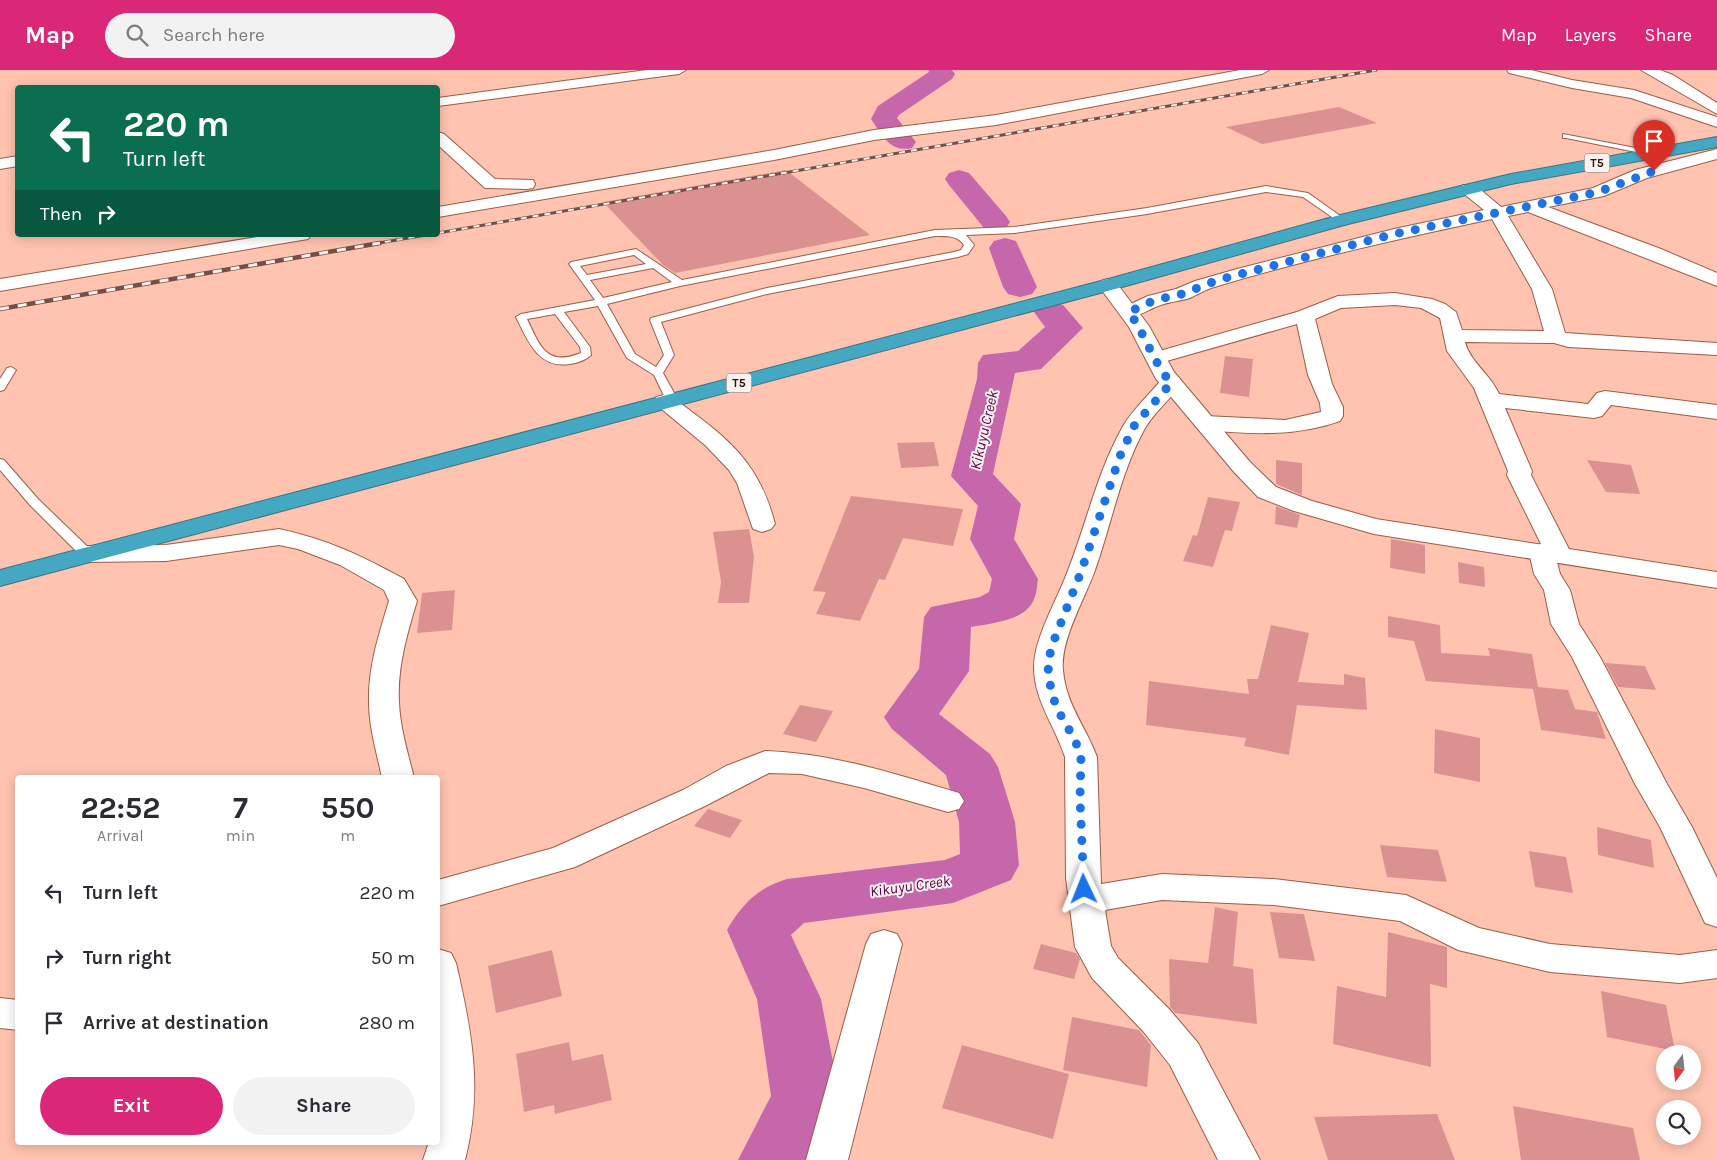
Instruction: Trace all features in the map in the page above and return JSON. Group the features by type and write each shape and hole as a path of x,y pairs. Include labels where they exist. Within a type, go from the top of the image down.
{"highway":[{"name":"T5","path":"0,578 1108,285 1342,220 1473,188 1717,142"}],"street":[{"path":"440,102 679,70"},
{"path":"440,212 774,155 874,135 996,120 1149,91 1174,77 1262,70"},
{"path":"1514,70 1572,84 1586,93 1606,101 1685,119 1716,118"},
{"path":"1648,70 1668,78 1716,118"},
{"path":"440,139 491,184 604,184"},
{"path":"1129,312 1155,300 1182,294 1202,285 1259,269 1394,234 1598,192 1641,174 1717,154"},
{"path":"0,164 15,162"},
{"path":"1682,163 1717,171"},
{"path":"1473,188 1532,207 1654,253 1717,280"},
{"path":"1473,188 1498,214 1542,289 1556,337"},
{"path":"0,285 290,237"},
{"path":"1108,285 1129,312 1163,371 1204,423 1254,480 1268,492 1284,499 1374,526 1717,580"},
{"path":"1239,1160 1184,1054 1156,1020 1106,968 1093,947 1085,900 1080,799 1081,757 1075,740 1056,707 1048,667 1051,648 1081,572 1120,456 1163,371 1338,302 1363,299 1395,299 1424,303 1445,312 1452,323 1457,351 1485,387 1520,471 1519,475 1550,554 1547,574 1557,590 1566,624 1586,657 1650,784 1676,827 1717,914"},
{"path":"1204,423 1276,428 1303,426 1332,416 1332,400 1322,385 1310,328 1304,316"},
{"path":"1454,336 1556,337 1568,341 1712,349 1717,371"},
{"path":"1490,400 1594,412 1605,398 1717,412"},
{"path":"668,401 723,447 745,474 758,504 762,524"},
{"path":"87,554 166,553 279,537 306,543 348,559 395,585 403,601 389,650 384,692 386,718 397,775"},
{"path":"440,892 563,858 694,798 737,774 765,762 802,763 865,777 948,801"},
{"path":"1085,900 1162,887 1274,892 1406,908 1471,940 1550,958 1680,969 1717,964"},
{"path":"827,1160 884,944"},
{"path":"440,984 446,1046 456,1103 444,1160"},
{"path":"0,1013 15,1015"}],"lane":[{"path":"1566,136 1651,153"},
{"path":"558,310 585,346 586,355 577,359 560,361 548,360 541,355 521,317 558,310 601,302 680,282 830,255 935,233 1016,230 1138,213 1266,189 1305,195 1342,220"},
{"path":"658,373 669,355 655,320 695,308 816,281 965,252 969,244 963,237 954,233"},
{"path":"668,401 658,373 632,356 586,278 574,264 636,252 680,282"},
{"path":"586,278 654,264"},
{"path":"0,388 11,370"},
{"path":"0,463 34,502 87,554"}],"building":[{"path":"1339,107 1377,123 1262,144 1226,127"},
{"path":"786,170 870,235 675,273 663,265 603,202"},
{"path":"1225,356 1253,359 1249,397 1220,393"},
{"path":"934,442 939,466 901,468 897,443"},
{"path":"1276,460 1302,463 1302,495 1276,484"},
{"path":"1587,460 1631,465 1640,494 1606,492"},
{"path":"851,496 963,509 953,546 903,538 885,580 879,579 860,621 816,614 826,592 813,591"},
{"path":"1208,497 1240,502 1232,531 1225,530 1213,567 1183,561 1193,535 1197,536"},
{"path":"1276,506 1300,515 1297,528 1275,524"},
{"path":"749,529 754,557 749,603 718,603 721,582 713,532"},
{"path":"1391,539 1425,545 1425,574 1390,568"},
{"path":"1458,562 1484,567 1485,587 1459,583"},
{"path":"455,590 452,630 417,633 422,593"},
{"path":"1388,616 1440,625 1441,653 1490,656 1488,648 1532,654 1538,687 1568,690 1575,709 1597,712 1606,739 1541,730 1533,689 1426,681 1414,641 1388,637"},
{"path":"1271,625 1309,633 1298,682 1344,685 1344,674 1365,678 1367,710 1297,705 1289,755 1244,746 1246,738 1146,725 1149,681 1249,694 1247,679 1258,679"},
{"path":"1605,663 1645,666 1656,690 1618,687"},
{"path":"800,705 833,711 816,742 783,734"},
{"path":"1435,729 1480,738 1480,782 1434,773"},
{"path":"708,809 742,820 730,838 694,826"},
{"path":"1597,827 1651,840 1654,868 1598,855"},
{"path":"1380,845 1438,850 1447,882 1387,877"},
{"path":"1529,851 1566,857 1573,893 1535,887"},
{"path":"1215,907 1238,912 1233,966 1253,969 1257,1024 1175,1013 1170,1007 1169,959 1208,963"},
{"path":"1270,912 1304,914 1315,961 1279,958"},
{"path":"1388,932 1447,947 1447,988 1430,984 1431,1067 1333,1044 1337,986 1386,997"},
{"path":"1041,944 1076,953 1080,959 1074,979 1033,969"},
{"path":"552,950 562,996 496,1013 488,966"},
{"path":"1601,991 1666,1005 1674,1045 1656,1045 1656,1047 1607,1037"},
{"path":"1072,1017 1139,1030 1151,1045 1147,1087 1063,1070"},
{"path":"569,1042 572,1061 603,1054 612,1100 555,1114 554,1105 524,1112 516,1054"},
{"path":"962,1045 1069,1074 1053,1139 942,1108"},
{"path":"1513,1106 1633,1128 1640,1160 1521,1160"},
{"path":"1437,1114 1455,1160 1328,1160 1314,1117"}],"waterway":[{"name":"Kikuyu Creek","path":"902,142 884,119 887,111 943,74 940,70"},
{"name":"Kikuyu Creek","path":"959,179 995,222"},
{"name":"Kikuyu Creek","path":"1005,248 1020,287"},
{"name":"Kikuyu Creek","path":"773,1160 806,1099 789,999 758,930 787,902 953,881 990,865 987,822 971,767 910,717 944,671 948,617 993,609 1011,599 1015,579 992,539 1000,504 972,476 996,379 996,363 1028,361 1065,328 1051,312"}],"railway":[{"path":"440,233 1376,70"},
{"path":"373,244 414,237"},
{"path":"0,309 380,243"}],"route":[{"path":"1084,889 1080,799 1081,757 1075,740 1056,707 1048,667 1051,648 1081,572 1100,510 1120,456 1134,426 1148,413 1171,383 1129,312 1155,300 1182,294 1218,280 1394,234 1456,224 1598,192 1641,174 1654,171"}]}
